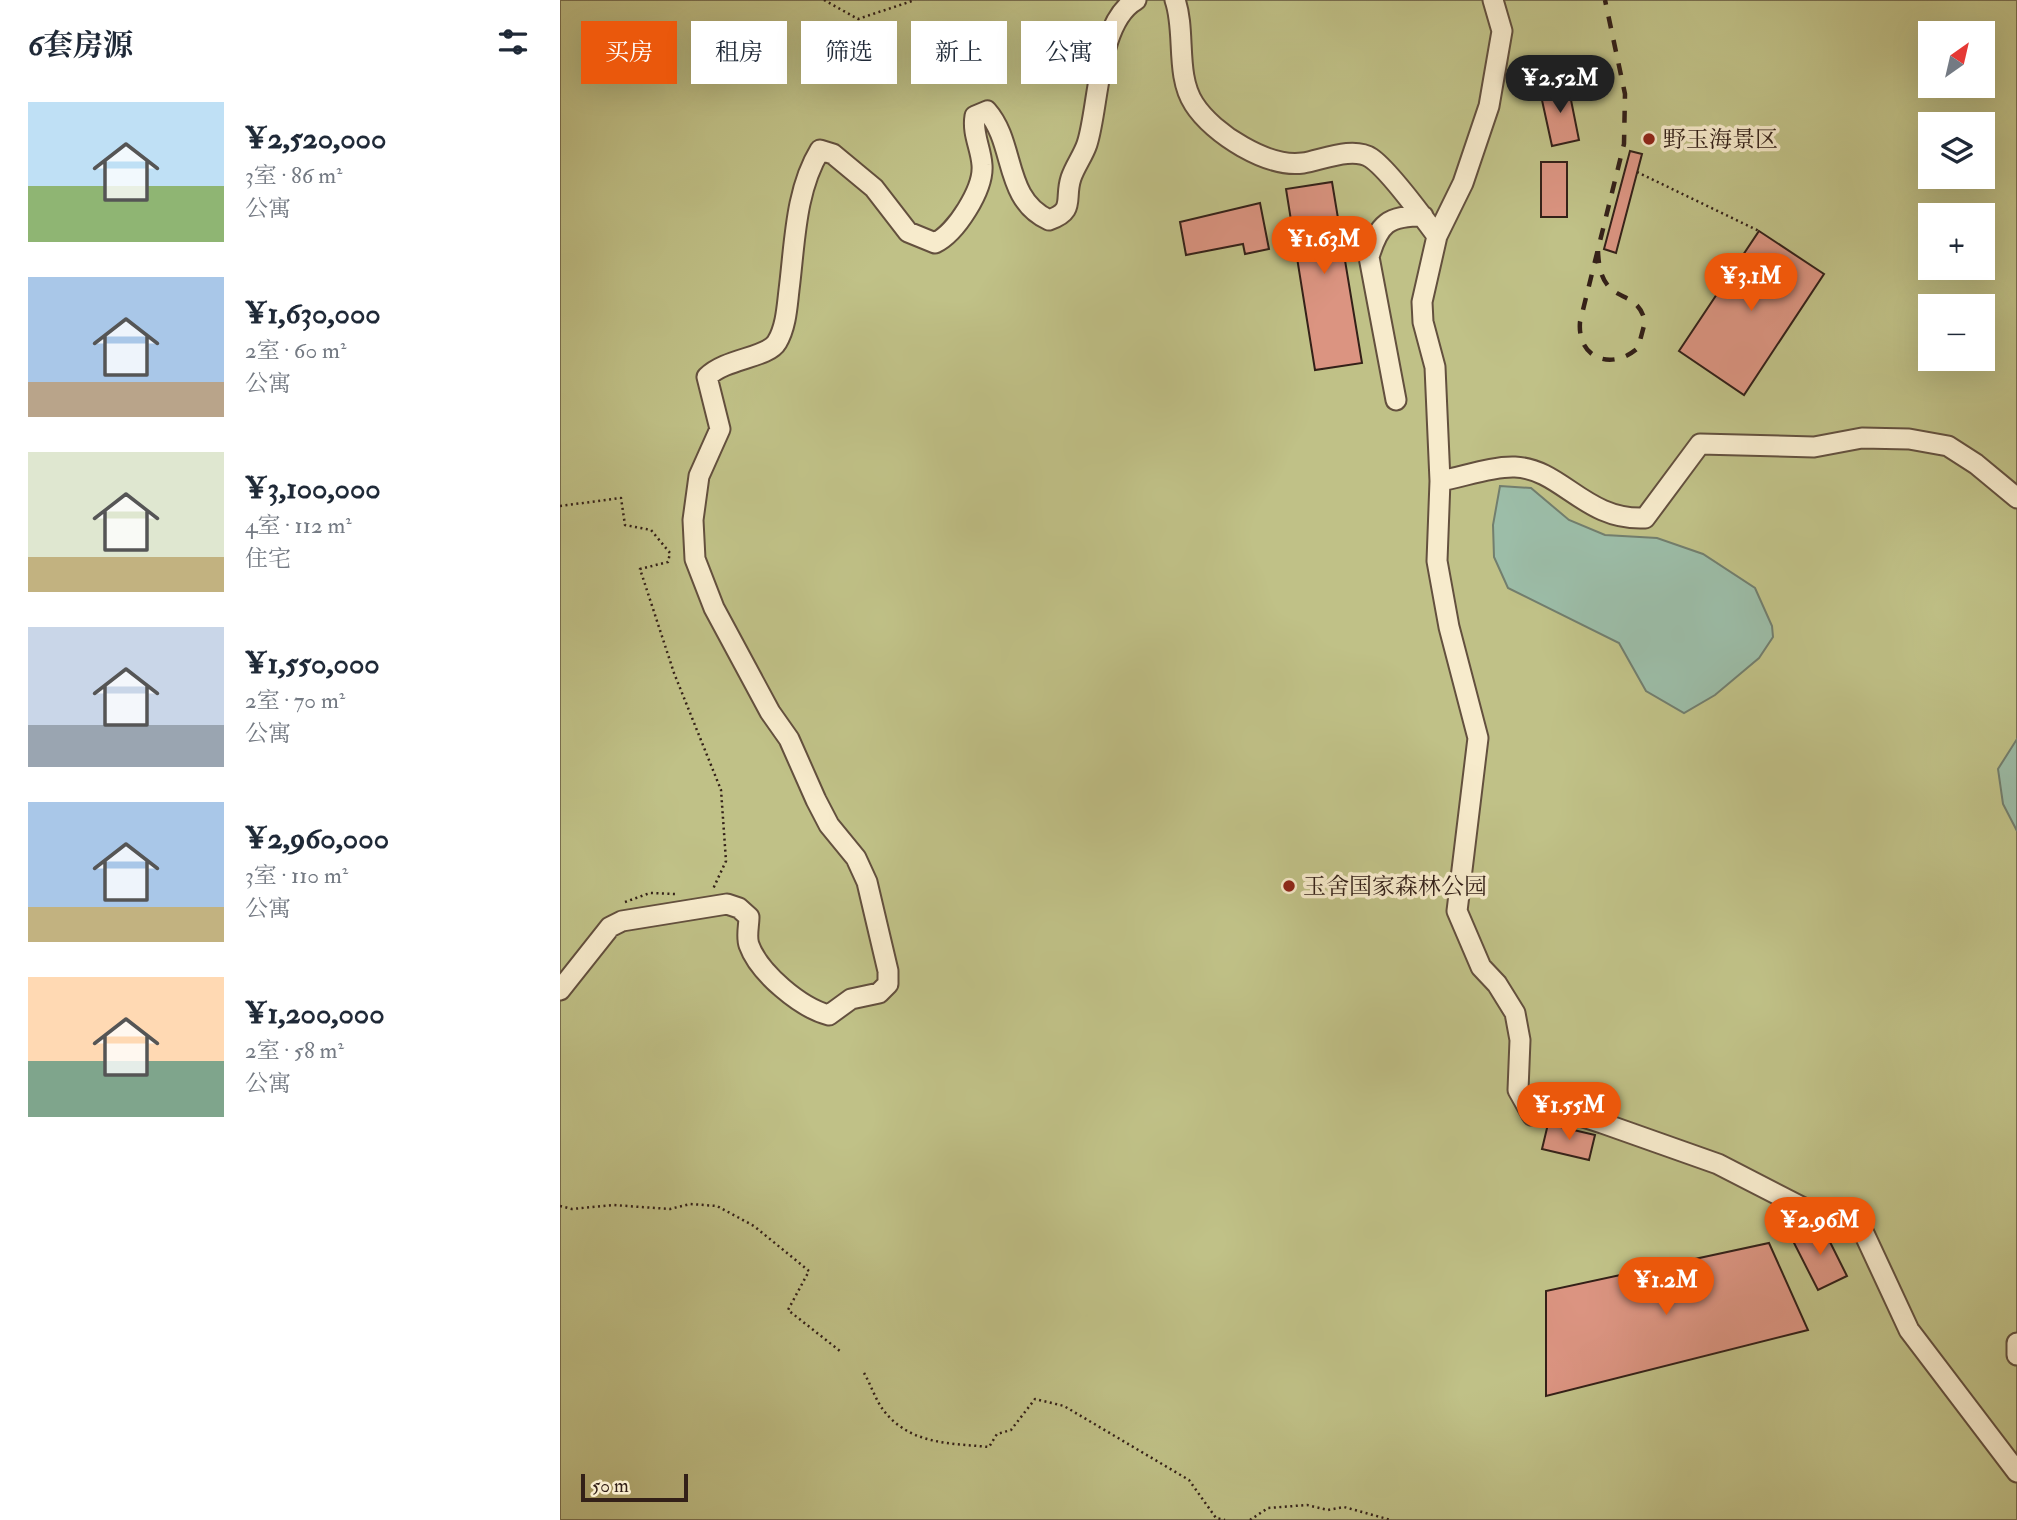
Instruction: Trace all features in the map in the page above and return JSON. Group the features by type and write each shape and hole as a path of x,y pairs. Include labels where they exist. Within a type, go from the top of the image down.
{"street":[{"path":"560,990 610,927 622,921 727,904 739,908 749,918 748,944 771,979 815,1011 829,1015 851,999 879,993 888,984 888,971 867,883 856,858 829,825 789,738 770,712 714,608 695,559 693,520 699,476 720,429 707,377 717,367 767,352 777,343 785,317 803,184 820,150 833,154 874,188 908,232 935,243 946,238 955,228 979,180 982,167 973,129 975,116 987,111 996,120 1011,175 1027,203 1036,215 1049,220 1062,216 1068,205 1070,179 1087,144 1097,77 1115,26 1136,0"},
{"path":"1175,0 1189,94 1195,106 1216,126 1250,152 1276,163 1303,163 1356,154 1371,157 1437,236"},
{"path":"1493,0 1502,32 1489,106 1463,183 1437,236 1422,302 1423,323 1435,367 1440,481 1437,561 1449,626 1478,738 1458,911 1481,967 1497,984 1515,1013 1520,1040 1518,1090 1532,1115 1562,1110 1602,1122 1718,1164 1823,1218 1851,1219 1863,1229 1909,1330 2017,1472"},
{"path":"1396,400 1369,257 1374,239 1383,225 1397,216 1423,216"},
{"path":"1440,481 1516,467 1549,478 1592,507 1625,519 1646,518 1700,444 1814,447 1862,438 1909,439 1948,446 1976,464 2017,498"},
{"path":"2017,1343 2017,1354"}],"path":[{"path":"824,0 858,19 915,0"},
{"path":"1637,172 1759,231"},
{"path":"560,506 621,498 625,525 651,530 670,552 668,562 640,569 674,673 721,790 726,861 715,888 706,891"},
{"path":"616,906 650,893 685,894"},
{"path":"560,1206 572,1209 613,1205 670,1209 690,1204 717,1206 754,1226 809,1271 788,1310 840,1352"},
{"path":"864,1373 884,1411 908,1432 925,1441 989,1447 997,1434 1011,1430 1035,1399 1064,1406 1189,1480 1216,1518 1225,1520"},
{"path":"1250,1520 1268,1508 1307,1505 1328,1510 1344,1507 1391,1520"}],"green space":[{"name":"玉舍国家森林公园","path":"560,0 2017,0 2017,1520 560,1520"}],"shaded area":[{"path":"1500,486 1531,488 1569,520 1605,535 1657,538 1703,554 1755,588 1772,626 1773,637 1759,658 1715,695 1684,713 1646,691 1619,643 1508,588 1494,557 1493,525"},
{"path":"2017,739 2017,831 2003,804 1998,769"}],"building":[{"path":"1568,85 1579,140 1552,146 1540,91"},
{"path":"1630,151 1642,154 1616,253 1604,249"},
{"path":"1541,162 1567,162 1567,217 1541,217"},
{"path":"1332,182 1362,363 1315,370 1286,189"},
{"path":"1260,203 1269,249 1245,254 1243,244 1186,255 1180,222"},
{"path":"1759,231 1824,274 1744,395 1679,351"},
{"path":"1548,1124 1595,1135 1589,1160 1542,1149"},
{"path":"1821,1224 1847,1276 1818,1290 1792,1239"},
{"path":"1769,1243 1808,1330 1546,1396 1546,1291"}],"railway":[{"path":"1598,251 1605,282 1635,303 1645,322 1638,348 1618,359 1607,360 1590,353 1584,345 1580,322 1624,144 1625,94 1605,0"}],"place":[{"name":"野玉海景区","path":"1649,139"},
{"name":"玉舍国家森林公园","path":"1289,886"}]}
